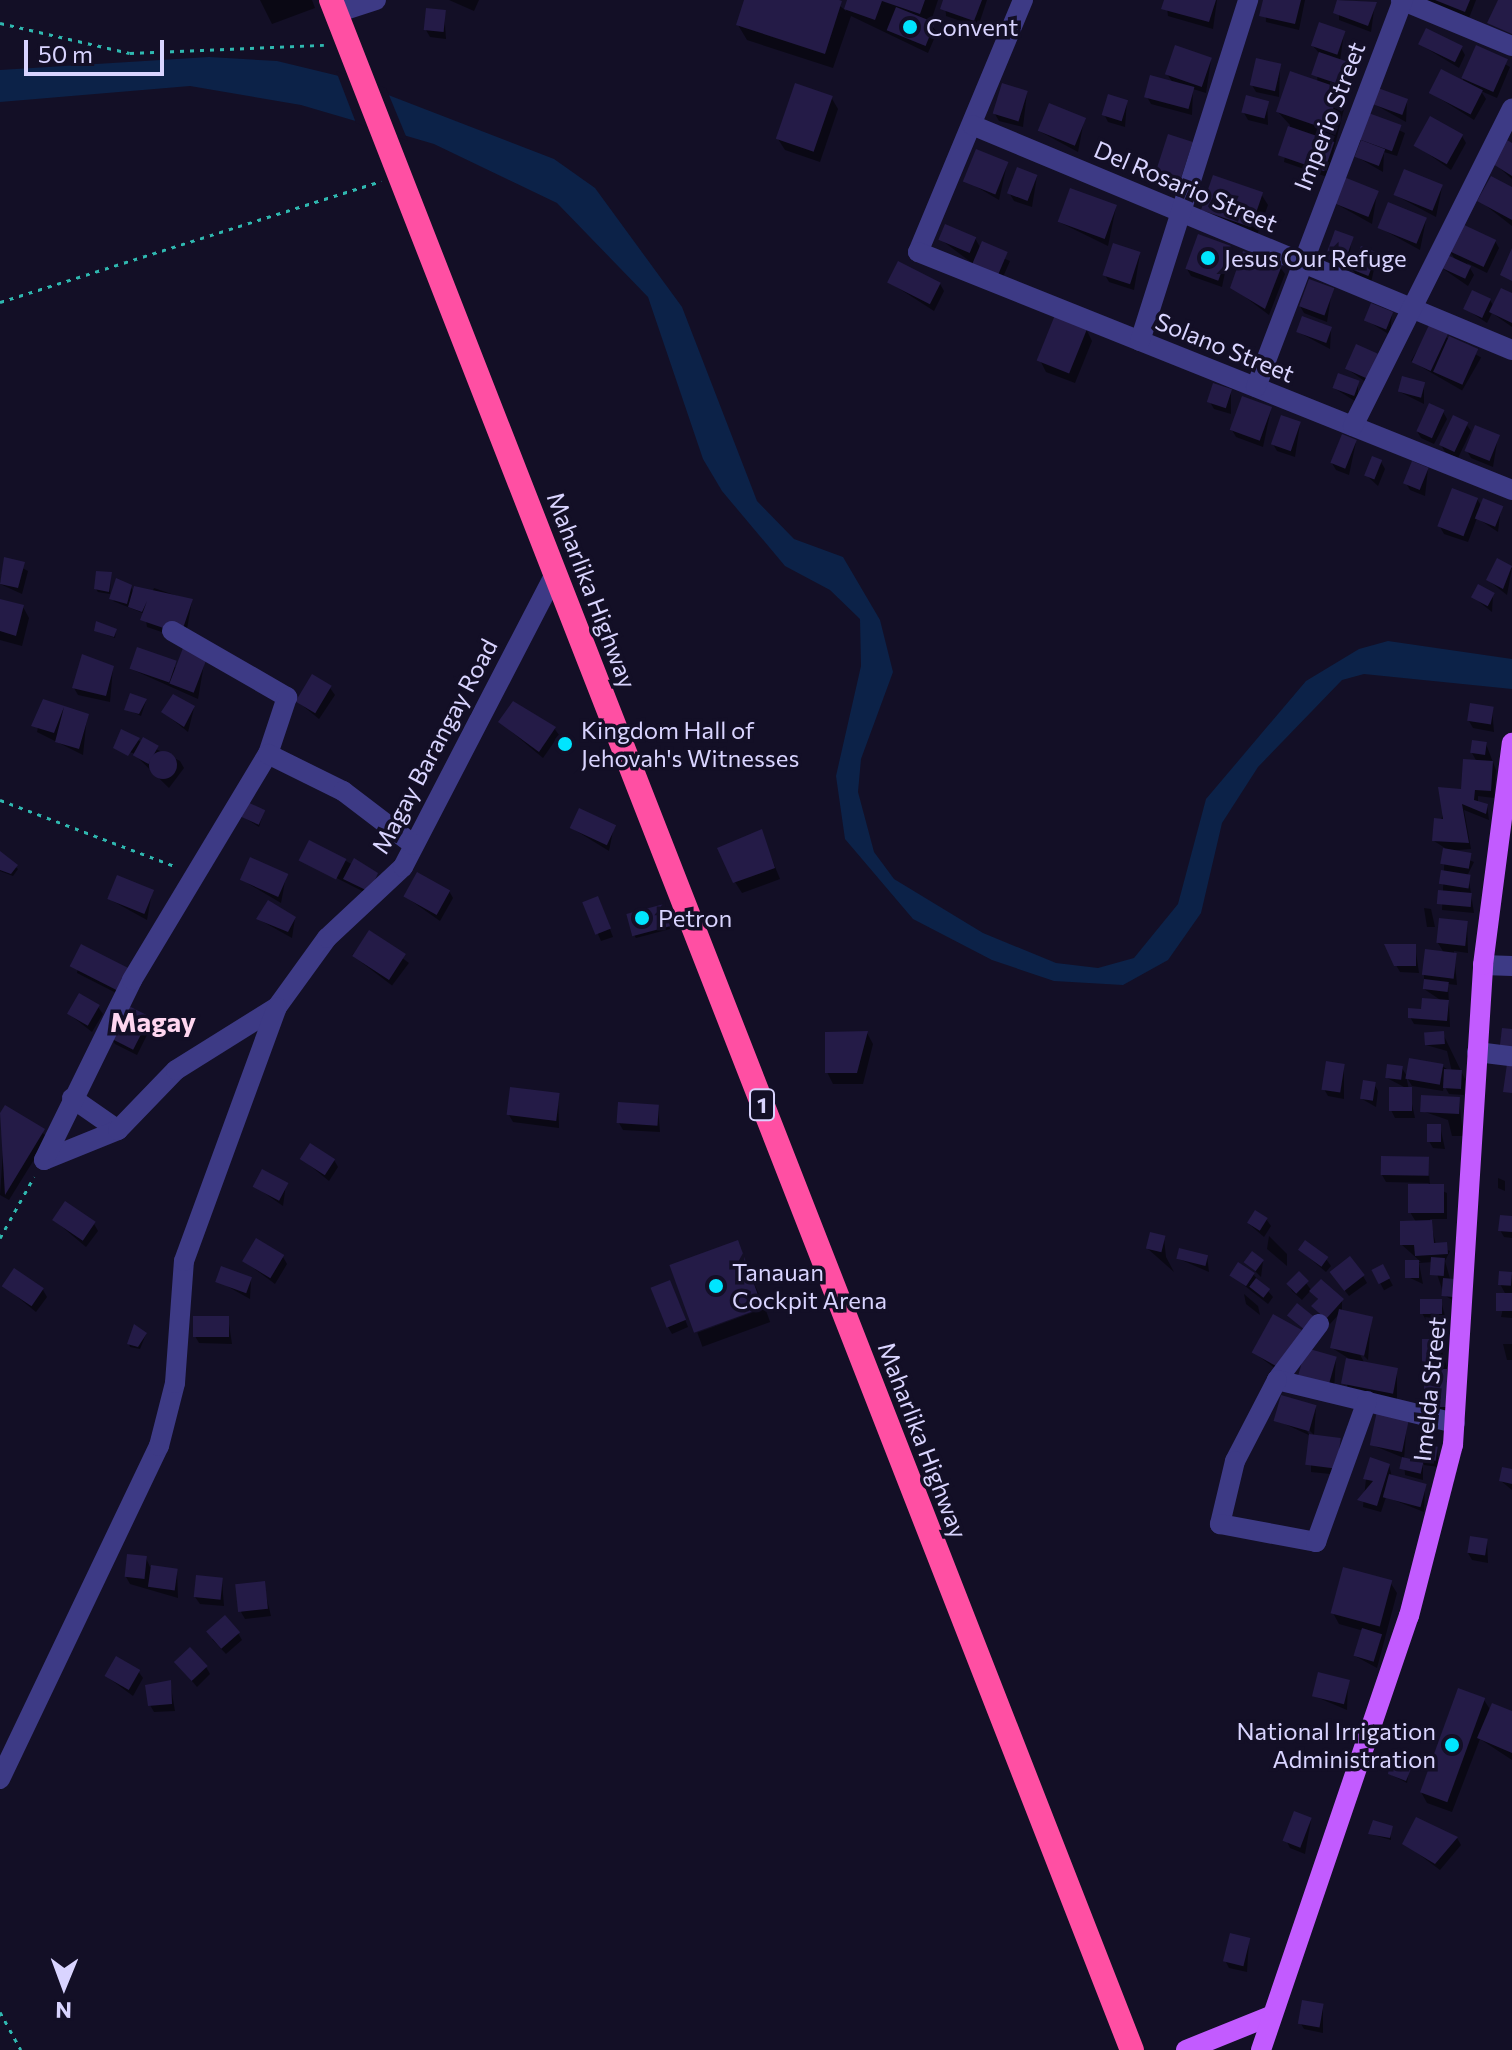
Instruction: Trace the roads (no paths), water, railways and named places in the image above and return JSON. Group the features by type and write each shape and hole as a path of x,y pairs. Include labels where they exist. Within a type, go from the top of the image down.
{"highway":[{"name":"Maharlika Highway","path":"334,7 1132,2050"}],"main road":[{"name":"Imelda Street","path":"1261,2050 1270,2016 1409,1616 1455,1423 1483,965 1512,743"},
{"path":"1186,2050 1270,2016"}],"street":[{"path":"334,7 376,0"},
{"path":"972,125 1023,0"},
{"path":"1140,341 1184,213 1248,0"},
{"path":"1402,0 1512,46"},
{"name":"Imperio Street","path":"1256,387 1402,0"},
{"path":"1353,426 1512,109"},
{"name":"Del Rosario Street","path":"972,125 1512,350"},
{"name":"Solano Street","path":"972,125 918,252 1512,490"},
{"name":"Magay Barangay Road","path":"72,1098 44,1160 64,1146 118,1130 176,1070 277,1007 327,938 403,867 555,574"},
{"path":"118,1130 72,1098 196,875 268,754 287,697 172,631"},
{"path":"268,754 343,791 414,845"},
{"path":"1483,965 1512,966"},
{"path":"0,1779 159,1446 175,1383 184,1261 277,1007"},
{"path":"1477,1052 1512,1056"},
{"path":"1319,1324 1277,1380 1235,1461 1220,1524 1316,1542 1367,1401"},
{"path":"1277,1380 1455,1423"}],"water":[{"path":"209,57 277,61 339,76 554,159 595,188 682,307 757,501 794,539 843,557 880,620 893,672 861,759 858,792 874,852 894,879 983,933 1056,963 1098,968 1134,958 1178,904 1206,799 1306,681 1359,649 1388,641 1512,659 1512,689 1364,674 1342,680 1258,767 1222,823 1201,913 1168,960 1123,985 1054,981 992,960 913,919 845,839 836,776 861,666 860,619 830,590 785,566 722,491 703,459 648,297 557,203 434,144 301,105 190,86 0,102 0,70"}],"place":[{"name":"Convent","path":"910,27"},
{"name":"Jesus Our Refuge","path":"1208,258"},
{"name":"Kingdom Hall of Jehovah's Witnesses","path":"565,744"},
{"name":"Petron","path":"642,918"},
{"name":"Tanauan Cockpit Arena","path":"716,1286"},
{"name":"National Irrigation Administration","path":"1452,1745"}],"district":[{"name":"Magay","path":"153,1021"}]}
